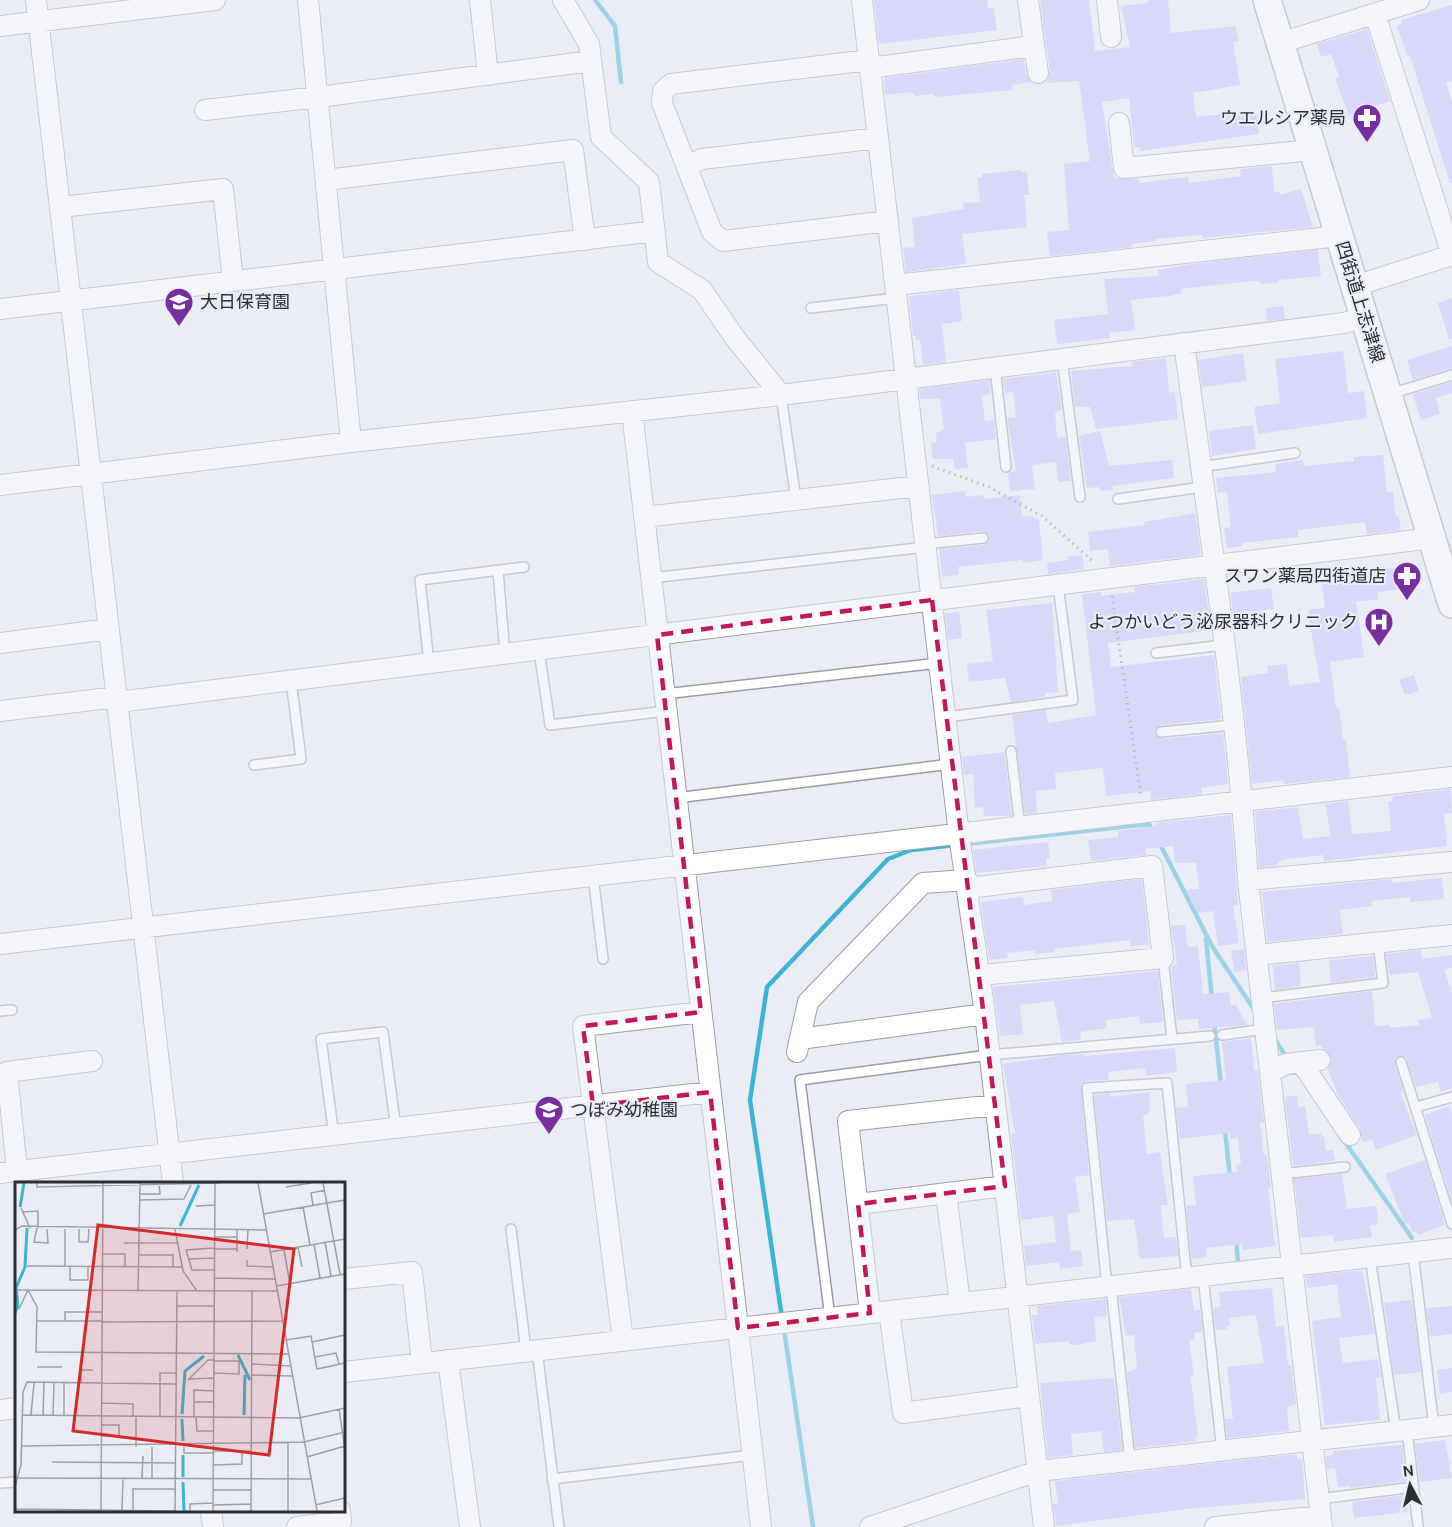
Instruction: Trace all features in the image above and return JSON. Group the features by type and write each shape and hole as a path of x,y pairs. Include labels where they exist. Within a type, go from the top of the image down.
{"main road":[{"name":"四街道上志津線","path":"1267,0 1452,604"}],"street":[{"path":"36,0 173,1182"},
{"path":"0,26 215,0"},
{"path":"308,0 351,441"},
{"path":"480,0 488,75"},
{"path":"563,0 588,44 601,137 649,182 658,262 702,290 735,338 781,395"},
{"path":"862,0 960,841 985,1014 1044,1527"},
{"path":"1028,0 1038,73"},
{"path":"1107,0 1111,37"},
{"path":"1280,43 1419,0"},
{"path":"1355,286 1452,255 1375,14"},
{"path":"888,221 723,241 712,232 662,103 663,91 671,84 1033,46"},
{"path":"205,110 591,61"},
{"path":"1119,123 1124,168 1313,150"},
{"path":"688,166 702,159 878,138"},
{"path":"326,180 573,150 585,240"},
{"path":"60,207 223,189 233,281"},
{"path":"0,309 655,231"},
{"path":"896,292 1339,236"},
{"path":"0,485 351,441 781,395 907,377 1344,323 1364,317"},
{"path":"1184,343 1200,467 1216,565 1243,802 1248,880 1321,1514 1254,1525 1215,1527"},
{"path":"632,411 761,1527"},
{"path":"644,517 920,486"},
{"path":"0,711 291,680 1432,538"},
{"path":"0,643 109,629"},
{"path":"0,944 684,865 960,841 1020,828 1452,777"},
{"path":"1248,880 1452,862"},
{"path":"980,975 1163,958 1152,866 967,884 923,883 808,1002 799,1045 985,1014"},
{"path":"1257,955 1452,935"},
{"path":"623,1341 583,1026 701,1012"},
{"path":"92,1061 7,1072 8,1172 40,1173 170,1155 710,1092"},
{"path":"1271,1072 1286,1064 1311,1061 1350,1136"},
{"path":"995,1105 848,1121 858,1204 903,1413 1029,1396"},
{"path":"858,1204 1005,1186"},
{"path":"946,1193 960,1303"},
{"path":"345,1372 1452,1248"},
{"path":"345,1279 412,1272 422,1363"},
{"path":"448,1360 470,1527"},
{"path":"0,1410 15,1408"},
{"path":"870,1527 1038,1471 1443,1426"},
{"path":"211,1512 213,1527"},
{"path":"297,1527 341,1522 340,1512"}],"lane":[{"path":"811,308 896,292"},
{"path":"1062,358 1080,497"},
{"path":"995,367 1006,467"},
{"path":"1388,394 1452,375"},
{"path":"781,395 796,500"},
{"path":"1200,467 1295,453"},
{"path":"1118,499 1203,487"},
{"path":"651,578 983,538"},
{"path":"429,663 420,580 524,567"},
{"path":"498,571 505,654"},
{"path":"947,717 1073,700 1058,585"},
{"path":"1156,653 1224,645"},
{"path":"539,650 550,725 665,703 939,663"},
{"path":"254,765 301,759 291,680"},
{"path":"1161,732 1233,725"},
{"path":"1011,752 1020,828"},
{"path":"676,798 952,764"},
{"path":"593,875 603,959"},
{"path":"1262,998 1383,984 1378,943"},
{"path":"1163,958 1167,970 1172,1039"},
{"path":"0,1011 12,1010"},
{"path":"1222,1035 1265,1029"},
{"path":"334,1136 321,1039 352,1035 383,1032 396,1129"},
{"path":"830,1318 800,1080 989,1055 1210,1036"},
{"path":"1401,1062 1452,1224"},
{"path":"1130,1461 1087,1088 1167,1083 1222,1452"},
{"path":"1416,1107 1452,1097"},
{"path":"1282,1174 1345,1167"},
{"path":"510,1229 532,1351 559,1527"},
{"path":"1413,1252 1443,1426"},
{"path":"1370,1257 1414,1487 1418,1526"},
{"path":"552,1479 752,1455"},
{"path":"0,1483 15,1482"},
{"path":"1321,1514 1414,1487"}],"path":[{"path":"916,461 989,487 1042,516 1110,578 1143,814"}],"highlighted area":[{"path":"932,600 1005,1186 858,1204 870,1313 738,1328 710,1092 593,1106 583,1026 701,1012 657,635"}],"building":[{"path":"874,0 987,0 988,8 994,8 997,30 879,44"},
{"path":"1040,0 1089,0 1095,51 1130,47 1121,6 1148,3 1148,0 1168,0 1171,33 1235,26 1238,41 1233,42 1240,85 1193,93 1196,117 1249,111 1249,115 1257,114 1259,134 1140,151 1139,147 1134,148 1129,98 1102,102 1114,178 1139,179 1139,183 1188,177 1189,183 1241,176 1240,169 1272,166 1274,192 1280,192 1280,195 1301,189 1313,227 1203,238 1202,235 1156,239 1156,241 1132,244 1132,247 1050,256 1047,232 1069,230 1064,164 1090,161 1079,81 1047,83 1050,71"},
{"path":"1452,5 1452,81 1446,83 1452,102 1452,183 1450,183 1410,56 1407,55 1397,26 1402,24 1401,20"},
{"path":"1367,29 1390,101 1349,115 1335,79 1339,77 1331,54 1321,57 1317,44"},
{"path":"1024,59 1026,75 1031,82 1012,85 1013,90 935,97 933,94 916,96 911,92 885,95 884,78"},
{"path":"1021,170 1021,172 1027,172 1029,195 1024,195 1027,227 962,234 966,264 906,272 903,248 915,247 912,218 964,209 963,203 980,202 977,178 982,177 982,174"},
{"path":"1318,250 1321,276 1278,280 1279,282 1263,284 1260,284 1260,281 1251,281 1181,289 1182,293 1169,296 1131,300 1135,330 1109,333 1110,338 1057,344 1054,320 1108,314 1104,279 1159,276 1158,270 1191,264"},
{"path":"959,290 962,321 942,324 946,362 923,365 920,340 916,341 916,336 913,336 909,296"},
{"path":"1452,298 1452,339 1449,339 1438,303"},
{"path":"1283,306 1285,319 1267,321 1266,308"},
{"path":"1452,346 1452,368 1413,380 1407,360"},
{"path":"1343,351 1348,393 1364,391 1367,418 1258,434 1254,407 1280,403 1275,359"},
{"path":"1243,353 1247,381 1202,387 1198,360"},
{"path":"1166,358 1169,393 1175,392 1178,419 1096,429 1090,407 1075,407 1071,371 1133,366 1132,362"},
{"path":"1056,372 1062,409 1055,413 1057,438 1065,437 1066,440 1071,481 1058,482 1056,462 1032,465 1035,489 1010,491 1008,473 1016,471 1007,418 1016,417 1013,392 1005,393 1003,379"},
{"path":"990,380 991,394 982,396 985,421 994,420 996,439 965,443 968,468 955,469 953,459 933,459 931,443 937,442 936,433 944,429 940,399 920,399 919,389"},
{"path":"1452,382 1452,393 1436,398 1440,414 1421,420 1413,394"},
{"path":"1253,425 1256,449 1212,456 1209,431"},
{"path":"1100,431 1109,466 1172,460 1174,478 1112,486 1113,490 1100,491 1099,487 1087,488 1079,436"},
{"path":"1383,455 1387,492 1393,491 1396,516 1399,516 1401,530 1367,534 1365,522 1298,530 1298,537 1242,543 1243,546 1227,548 1224,528 1231,527 1227,492 1218,493 1216,478 1276,472 1275,464 1303,460 1304,466 1354,461 1353,457"},
{"path":"965,491 966,497 983,495 984,499 1020,495 1022,517 1031,516 1039,520 1043,560 958,567 959,575 942,577 939,549 984,545 989,540 989,535 983,531 938,536 932,495"},
{"path":"1195,513 1201,555 1110,566 1108,549 1090,551 1088,532 1145,525 1144,522"},
{"path":"1082,555 1084,569 1048,574 1047,563"},
{"path":"1408,567 1410,588 1378,592 1377,600 1356,601 1364,657 1330,662 1336,708 1339,707 1343,740 1346,740 1350,777 1284,784 1283,780 1252,784 1241,677 1268,673 1267,666 1287,664 1289,686 1320,682 1308,613 1310,609 1325,608 1320,571 1341,568 1342,572"},
{"path":"1204,579 1211,630 1108,643 1111,667 1214,655 1221,719 1160,725 1154,733 1162,739 1223,733 1228,784 1201,788 1202,794 1151,800 1150,791 1106,796 1103,768 1055,773 1056,789 1036,791 1037,813 1025,814 1012,715 1046,710 1048,723 1096,715 1082,594 1101,592 1101,596 1135,592 1134,587"},
{"path":"1271,588 1274,609 1233,613 1230,593"},
{"path":"1052,603 1058,692 1045,693 1045,697 1011,702 1005,678 969,682 967,664 993,661 986,610"},
{"path":"959,612 962,638 948,640 945,614"},
{"path":"1414,675 1419,691 1405,695 1399,680"},
{"path":"1004,752 1012,816 984,816 983,807 975,808 973,774 964,775 962,757"},
{"path":"1451,789 1452,813 1444,814 1447,846 1324,861 1323,855 1286,859 1278,862 1278,865 1259,867 1255,812 1298,807 1303,839 1330,836 1326,804 1348,801 1352,834 1391,831 1388,802 1392,801 1393,796"},
{"path":"1231,815 1238,905 1233,906 1239,943 1218,946 1213,911 1198,913 1186,890 1199,889 1196,863 1175,863 1173,846 1145,849 1146,855 1091,861 1088,840 1118,837 1118,831 1156,826 1156,823"},
{"path":"1048,842 1050,858 1046,859 1047,866 977,873 973,850"},
{"path":"1442,878 1444,899 1410,902 1410,897 1371,901 1372,906 1340,910 1343,934 1267,942 1262,892 1392,879 1392,883"},
{"path":"1142,879 1149,945 1130,946 1130,940 1054,949 1055,952 1035,954 1035,950 1007,953 1008,958 989,960 981,902 1023,897 1024,905 1052,901 1051,890"},
{"path":"1185,925 1188,947 1198,946 1203,994 1229,992 1231,1005 1236,1005 1247,1025 1199,1029 1198,1019 1177,1020 1171,967 1177,964 1171,926"},
{"path":"1244,949 1246,970 1234,972 1231,951"},
{"path":"1421,950 1422,959 1452,955 1452,968 1444,969 1452,993 1452,1088 1441,1092 1438,1082 1416,1087 1406,1057 1396,1057 1395,1064 1403,1091 1400,1092 1417,1135 1376,1150 1372,1140 1362,1142 1360,1129 1337,1093 1328,1069 1332,1058 1320,1045 1316,1046 1314,1027 1277,1030 1274,1004 1372,991 1375,1026 1390,1025 1390,1028 1419,1025 1418,1020 1432,1018 1418,972 1389,975 1386,954"},
{"path":"1373,956 1375,977 1331,983 1329,960"},
{"path":"1299,963 1301,986 1275,990 1273,966 1270,966"},
{"path":"1158,971 1163,1022 1140,1024 1139,1016 1106,1020 1107,1028 1080,1032 1081,1040 1062,1042 1054,1001 1020,1005 1023,1034 1000,1036 993,987"},
{"path":"1251,1038 1254,1070 1258,1070 1264,1123 1260,1123 1264,1155 1267,1155 1271,1188 1268,1188 1275,1246 1242,1250 1242,1244 1206,1248 1207,1257 1192,1259 1186,1206 1196,1205 1193,1176 1237,1172 1236,1165 1241,1164 1238,1138 1230,1139 1230,1133 1180,1139 1176,1108 1188,1107 1186,1084 1226,1080 1222,1042"},
{"path":"1175,1048 1177,1072 1146,1076 1145,1068 1108,1072 1109,1080 1087,1081 1081,1085 1089,1175 1075,1177 1080,1212 1067,1214 1071,1251 1081,1250 1083,1266 1060,1269 1059,1262 1026,1266 1024,1246 1056,1242 1053,1216 1021,1220 1011,1134 1015,1134 1003,1064 1064,1055 1083,1054 1083,1056"},
{"path":"1150,1092 1149,1113 1143,1116 1147,1154 1160,1152 1168,1205 1161,1205 1164,1238 1176,1237 1178,1256 1140,1259 1134,1219 1107,1221 1094,1094 1110,1093 1111,1097"},
{"path":"1297,1095 1298,1107 1305,1106 1309,1135 1321,1133 1321,1137 1324,1136 1326,1151 1333,1150 1335,1161 1293,1166 1285,1097"},
{"path":"1449,1106 1452,1115 1452,1202 1425,1115"},
{"path":"1425,1160 1445,1225 1418,1235 1416,1231 1412,1233 1409,1222 1405,1224 1385,1174"},
{"path":"1342,1174 1347,1209 1376,1206 1378,1220 1376,1225 1370,1226 1372,1237 1334,1242 1333,1235 1301,1238 1294,1179"},
{"path":"1362,1270 1375,1334 1339,1338 1343,1363 1378,1359 1381,1377 1376,1378 1380,1420 1325,1425 1312,1321 1341,1317 1337,1284 1307,1288 1306,1276"},
{"path":"1272,1288 1276,1327 1284,1326 1288,1365 1291,1365 1296,1404 1287,1407 1289,1431 1227,1438 1225,1419 1233,1419 1227,1367 1264,1363 1256,1315 1229,1318 1230,1326 1227,1326 1227,1329 1216,1330 1213,1308 1221,1307 1219,1292"},
{"path":"1191,1289 1194,1310 1200,1310 1202,1332 1194,1333 1195,1339 1189,1340 1194,1376 1190,1377 1198,1436 1195,1437 1196,1441 1135,1448 1127,1372 1137,1368 1134,1335 1126,1336 1119,1297"},
{"path":"1106,1299 1107,1316 1094,1317 1096,1341 1076,1345 1069,1344 1069,1341 1035,1344 1032,1315 1038,1315 1037,1306"},
{"path":"1412,1300 1421,1372 1394,1375 1384,1303"},
{"path":"1452,1306 1452,1334 1430,1337 1426,1308"},
{"path":"1452,1368 1452,1392 1440,1394 1437,1370"},
{"path":"1114,1378 1122,1450 1104,1452 1101,1431 1071,1434 1073,1455 1048,1458 1040,1383"},
{"path":"1445,1440 1452,1478 1420,1482 1415,1444"},
{"path":"1402,1445 1406,1481 1351,1488 1350,1486 1338,1487 1335,1468 1327,1469 1326,1456 1334,1455 1333,1451"},
{"path":"1297,1454 1297,1459 1302,1459 1305,1499 1186,1509 1056,1526 1053,1504 1058,1504 1055,1481"},
{"path":"1406,1495 1408,1512 1354,1518 1352,1502"}],"waterway":[{"path":"595,0 615,26 621,82"},
{"path":"966,844 1149,824 1153,832"},
{"path":"1160,844 1212,946 1255,1011"},
{"path":"782,1318 750,1100 767,987 888,859 911,850 955,845"},
{"path":"1206,939 1212,999"},
{"path":"1214,1022 1221,1085"},
{"path":"1274,1038 1287,1058"},
{"path":"1225,1130 1230,1178"},
{"path":"1343,1139 1412,1238"},
{"path":"1236,1240 1238,1261"},
{"path":"784,1329 813,1527"}],"place":[{"name":"ウエルシア薬局","path":"1367,144"},
{"name":"大日保育園","path":"179,328"},
{"name":"スワン薬局四街道店","path":"1407,602"},
{"name":"よつかいどう泌尿器科クリニック","path":"1379,648"},
{"name":"つぼみ幼稚園","path":"549,1136"}]}
